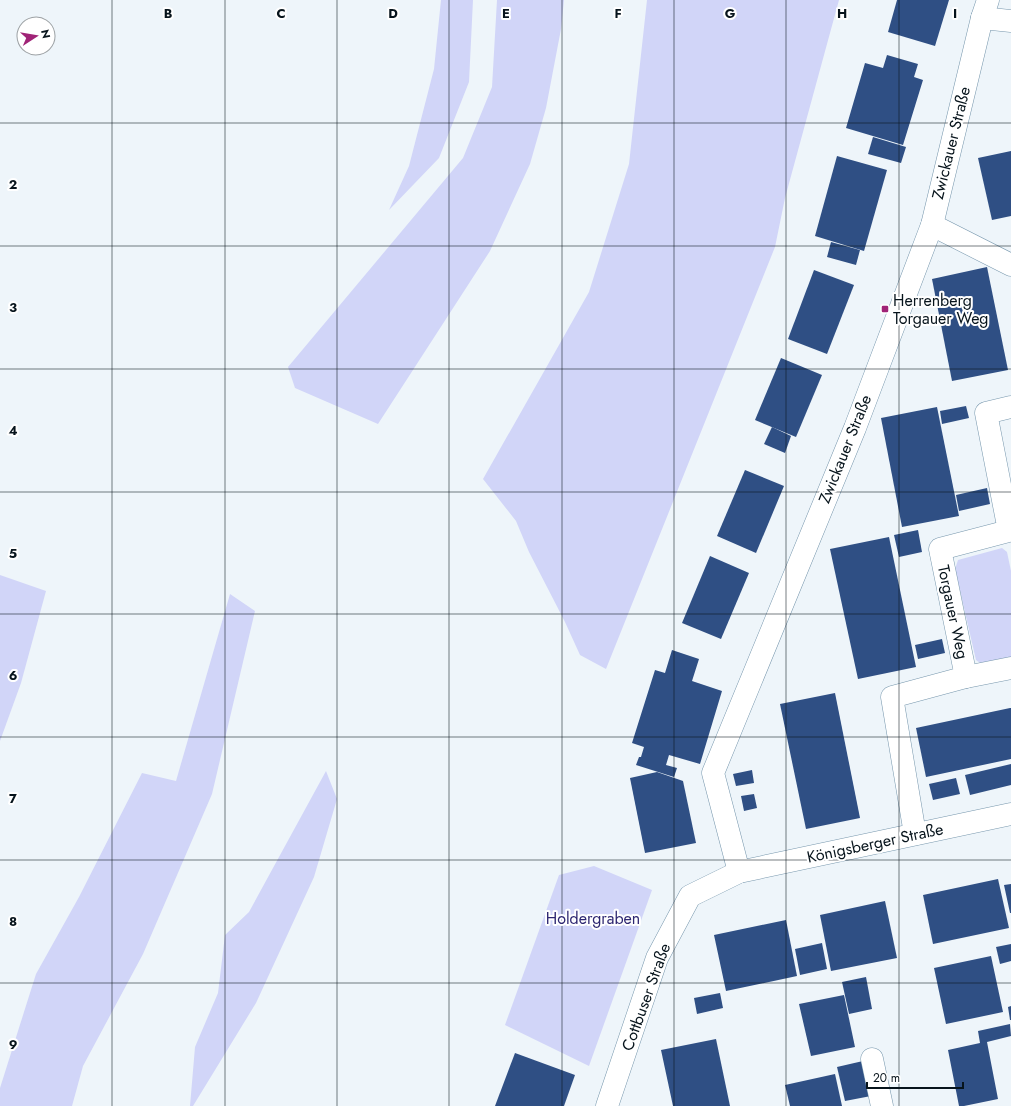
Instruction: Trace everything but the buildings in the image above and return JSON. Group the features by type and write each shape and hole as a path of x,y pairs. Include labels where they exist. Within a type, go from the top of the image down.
{"street":[{"name":"Zwickauer Straße","path":"738,872 713,773 855,428 932,224 984,9 1011,21"},
{"path":"932,224 1011,265"},
{"name":"Torgauer Weg","path":"915,834 892,698 966,677 940,549 1010,530 986,412 1011,407"},
{"path":"966,677 1011,668"},
{"name":"Königsberger Straße","path":"738,872 1011,814"},
{"name":"Cottbuser Straße","path":"607,1106 657,958 690,896 738,872"},
{"path":"872,1059 882,1106"}],"green space":[{"path":"441,0 473,0 469,82 439,158 389,210 409,166 434,69"},
{"path":"497,0 564,0 561,29 546,108 530,164 490,251 378,424 295,388 288,367 463,158 492,87"},
{"path":"647,0 839,0 785,198 775,247 606,669 580,655 565,622 529,552 516,521 483,479 589,292 629,164"},
{"path":"1002,548 1007,552 1011,571 1011,659 983,665 976,660 955,569 958,560"},
{"path":"0,575 46,591 21,683 0,741"},
{"path":"230,594 255,611 212,794 143,954 83,1066 72,1106 0,1106 0,1088 36,974 79,897 142,773 176,781"},
{"path":"326,771 337,799 314,877 256,1003 193,1106 190,1106 195,1047 218,993 225,935 249,912"},
{"name":"Holdergraben","path":"594,866 652,890 589,1066 505,1025 559,875"}],"place":[{"name":"Herrenberg Torgauer Weg","path":"885,309"}]}
